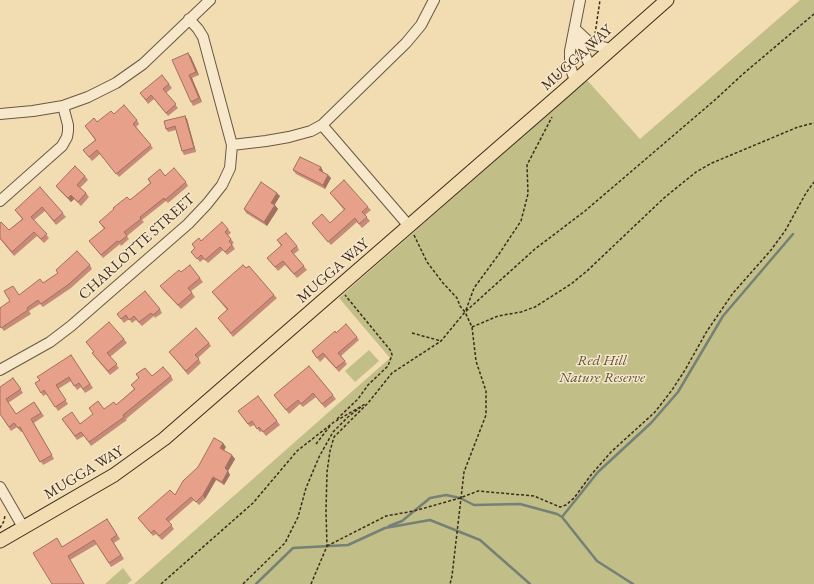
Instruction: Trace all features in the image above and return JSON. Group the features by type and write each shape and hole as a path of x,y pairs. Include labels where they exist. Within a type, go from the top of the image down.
{"main road":[{"name":"MUGGA WAY","path":"0,541 107,479 144,455 186,421 667,0"}],"street":[{"path":"0,114 63,106 103,90 130,74 143,64 210,0"},
{"path":"232,145 289,137 322,125 406,43 421,25 434,0"},
{"path":"576,80 570,66 570,59 572,39 580,0"},
{"name":"CHARLOTTE STREET","path":"0,370 50,342 71,326 188,224 222,185 230,168 232,145 203,37 189,19"},
{"path":"575,29 591,44 611,49"},
{"path":"575,29 580,46 590,68"},
{"path":"0,201 62,146 67,137 68,131 63,106"},
{"path":"322,125 409,226"},
{"path":"0,487 23,527"}],"path":[{"path":"595,36 600,0"},
{"path":"311,584 327,546 327,472 334,437 368,402 392,373 441,341 465,312 535,249 585,211 814,14"},
{"path":"465,312 474,288 521,221 528,194 527,165 554,111"},
{"path":"472,327 498,316 521,312 536,307 571,284 587,271 664,198 696,172 712,163 798,127 814,123"},
{"path":"327,546 386,516 414,511 460,498 478,491 534,496 560,507 566,505 574,498 611,452 655,412 672,390 707,331 733,293 771,250 785,231 806,193 814,182"},
{"path":"409,226 427,262 442,283 457,298 460,306 465,312 472,327 476,361 486,391 486,415 464,472 450,584"},
{"path":"161,584 253,503 297,451 334,422 358,400 368,385 388,366 392,355 391,350 338,288"},
{"path":"412,333 441,341"},
{"path":"316,444 334,422 368,402"},
{"path":"243,584 284,543 298,517 306,488 319,457 333,432 348,417 368,402"},
{"path":"0,528 4,521 5,513"}],"green space":[{"name":"Red Hill Nature Reserve","path":"800,0 814,0 814,584 134,584 390,358 339,298 587,80 640,139"},
{"path":"369,350 379,361 355,382 345,371"},
{"path":"123,568 132,580 127,584 105,584"}],"building":[{"path":"188,53 196,72 189,75 199,98 191,102 172,60"},
{"path":"162,75 169,84 163,89 176,104 166,113 151,95 146,100 140,93"},
{"path":"124,105 137,120 133,124 151,145 116,174 97,150 89,157 83,150 96,140 85,126 94,118 97,122 111,111 114,114"},
{"path":"185,116 194,148 182,151 175,126 166,129 164,121"},
{"path":"300,157 321,167 319,170 328,175 323,185 293,170"},
{"path":"75,166 85,176 77,185 86,193 78,202 71,195 68,198 56,186"},
{"path":"174,168 186,182 165,200 164,198 140,217 141,219 124,232 127,236 119,242 117,241 101,255 89,241 105,228 99,222 127,197 130,200 151,183 148,179 160,169 165,176"},
{"path":"344,180 368,207 362,212 367,217 359,224 355,218 328,242 312,223 322,214 330,223 345,209 330,193"},
{"path":"261,182 277,193 271,203 275,205 264,222 244,209"},
{"path":"40,187 63,213 54,221 42,207 31,217 47,234 41,239 34,232 12,252 0,238 0,223 1,222 9,230 23,219 15,210"},
{"path":"222,222 228,229 225,232 231,239 229,241 232,245 225,252 220,247 205,260 201,255 197,259 191,252 195,248 192,244 199,238 201,241"},
{"path":"286,233 297,246 291,251 304,266 294,274 283,261 275,267 267,258 282,245 277,240"},
{"path":"77,251 90,265 69,284 41,304 38,300 27,308 28,310 1,328 0,308 10,301 4,291 13,286 19,295 40,279 43,283 58,273 56,270"},
{"path":"190,265 200,278 188,288 192,293 178,305 160,286 179,270 181,272"},
{"path":"243,265 246,268 249,266 274,295 231,333 218,318 228,309 212,292"},
{"path":"145,291 160,309 153,315 151,313 139,322 134,316 129,320 126,315 121,319 117,314"},
{"path":"109,322 124,339 107,353 117,364 108,371 92,353 94,352 86,342"},
{"path":"346,324 357,337 338,353 345,361 336,368 323,353 317,358 312,351 335,331 336,333"},
{"path":"196,328 209,343 195,355 199,359 186,371 169,352"},
{"path":"71,355 90,384 83,389 79,383 74,386 69,377 56,385 66,400 55,407 44,390 41,393 35,383 40,380 37,377"},
{"path":"309,366 333,395 322,404 313,393 301,404 298,400 286,410 274,395"},
{"path":"163,367 171,376 123,415 124,417 89,442 81,432 75,436 62,419 72,412 80,424 93,414 89,408 98,401 104,409 114,402 116,405 135,389 131,385 139,378 136,374 145,368 152,376"},
{"path":"13,378 21,389 6,399 16,414 34,402 41,413 31,419 52,455 40,462 20,427 18,428 14,423 9,427 0,414 0,387"},
{"path":"258,396 277,421 263,432 259,427 257,429 252,421 248,424 238,411"},
{"path":"214,438 223,443 220,448 232,455 225,468 228,471 222,482 213,477 203,495 196,502 191,497 166,519 172,525 159,536 154,530 151,533 138,518 170,490 175,495 183,481 198,467"},
{"path":"107,519 117,535 111,539 121,555 109,563 94,540 68,556 84,584 52,584 33,553 57,538 62,547"}],"waterway":[{"path":"562,517 598,472 651,423 678,392 723,316 793,234"},
{"path":"389,526 402,521 430,498 446,495 460,498 474,505 520,504 557,514 562,517 597,561 633,584"},
{"path":"256,584 293,548 348,545 385,528 430,520 480,540 530,584"}]}
